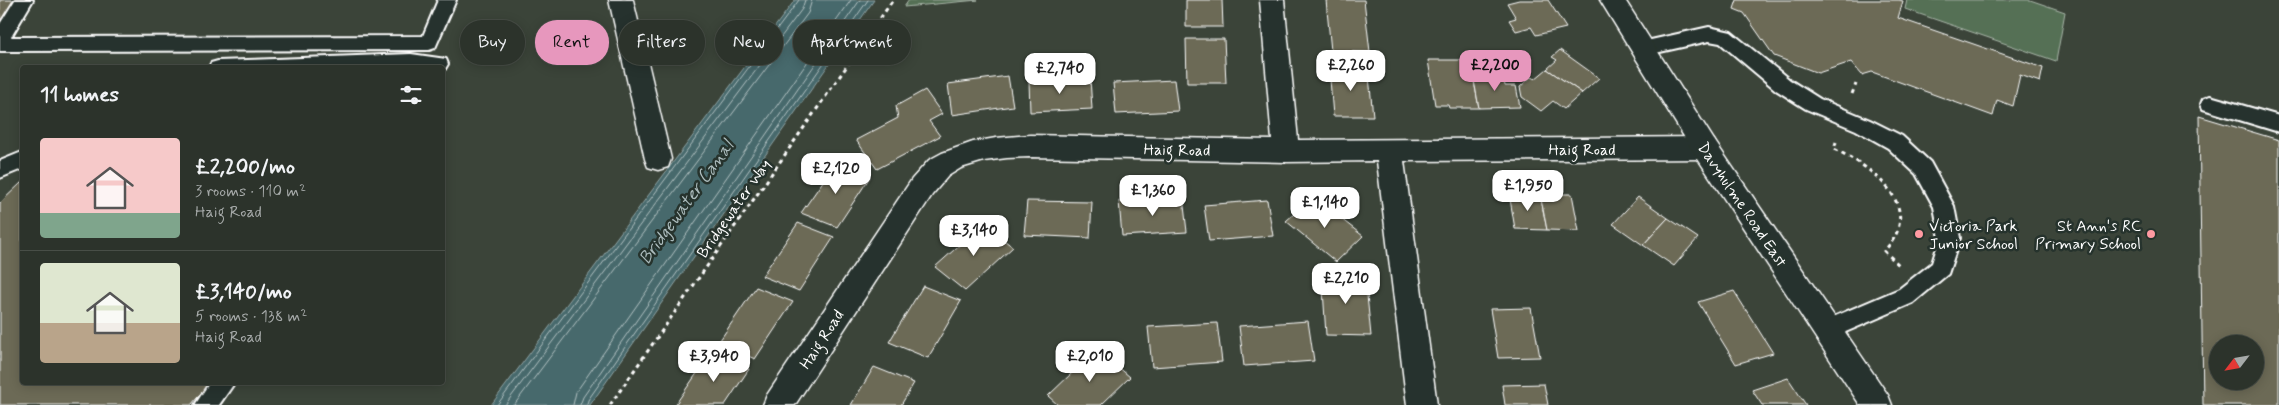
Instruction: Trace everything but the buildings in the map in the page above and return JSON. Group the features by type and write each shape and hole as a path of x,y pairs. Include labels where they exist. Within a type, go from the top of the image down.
{"street":[{"path":"621,0 658,159"},
{"path":"1272,0 1286,151"},
{"name":"Davyhulme Road East","path":"1612,0 1705,148 1877,405"},
{"name":"Haig Road","path":"778,405 922,186 940,166 966,154 992,149 1030,146 1286,151 1705,148"},
{"path":"1388,150 1422,405"}],"lane":[{"path":"0,40 24,0"},
{"path":"0,44 429,43 447,0"},
{"path":"1642,49 1709,34 1725,37 1783,85 1813,104 1843,116 1895,142 1923,168 1944,206 1950,238 1941,268 1906,296 1827,330"},
{"path":"301,65 411,61 439,65"},
{"path":"2210,104 2279,124"},
{"path":"0,170 20,161"},
{"path":"206,405 222,385"}],"path":[{"name":"Bridgewater Way","path":"610,405 893,0"},
{"path":"1856,84 1843,116 1834,149 1862,162 1888,185 1895,198 1901,224 1898,234 1884,252 1922,285"}],"green space":[{"path":"909,0 978,0 904,7"},
{"path":"1907,0 2030,0 2065,12 2056,61 1905,9"}],"water":[{"name":"Bridgewater Canal","path":"795,0 874,0 860,20 793,20 793,65 828,65 590,405 491,405 746,65 783,65 783,20 780,20"}],"place":[{"name":"Victoria Park Junior School","path":"1919,234"},
{"name":"St Ann's RC Primary School","path":"2151,234"}]}
